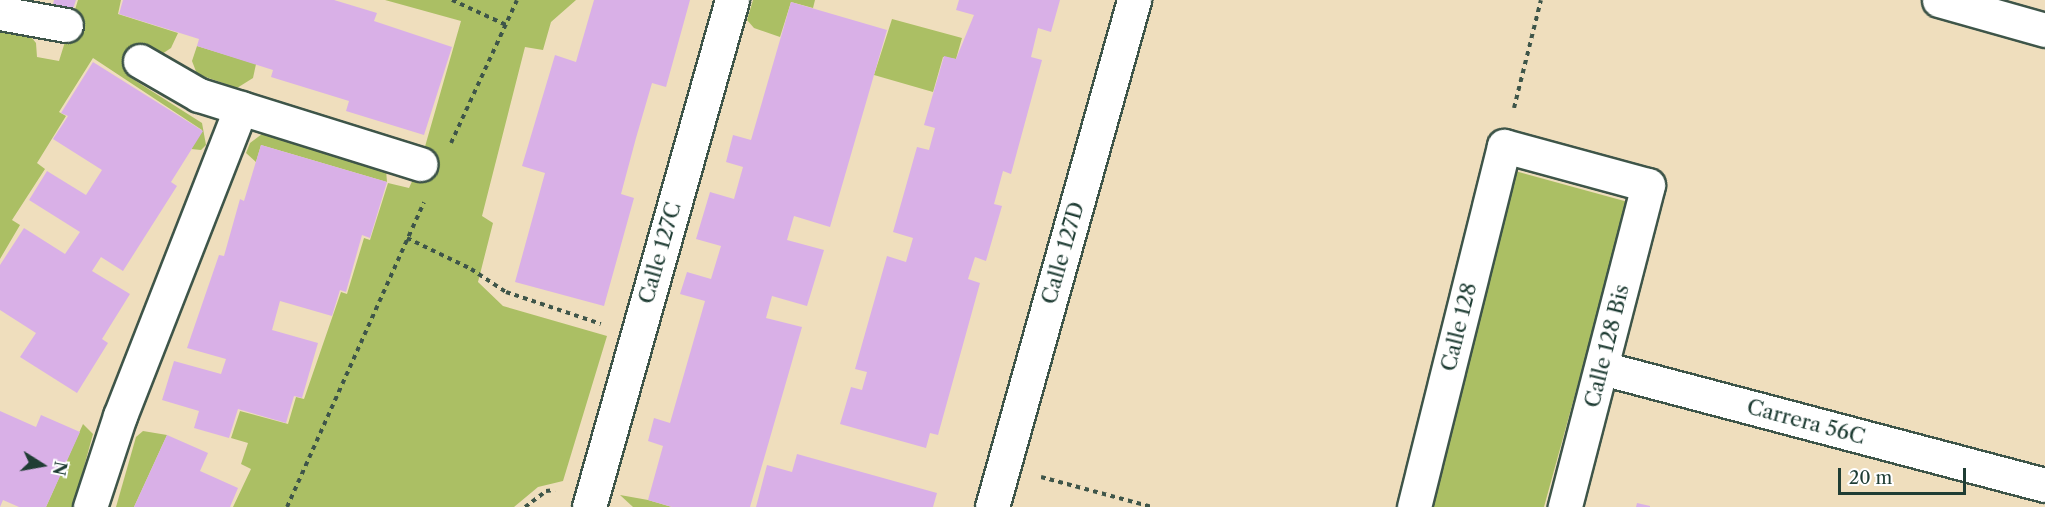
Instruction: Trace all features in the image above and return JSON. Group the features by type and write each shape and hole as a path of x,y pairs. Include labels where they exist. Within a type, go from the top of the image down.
{"street":[{"name":"Calle 127C","path":"589,507 732,0"},
{"name":"Calle 127D","path":"992,507 1134,0"},
{"path":"1939,0 2045,30"},
{"path":"0,13 66,25"},
{"path":"140,61 199,95 432,168"},
{"path":"90,507 120,416 241,108"},
{"name":"Calle 128 Bis","path":"1504,146 1648,184 1565,507"},
{"name":"Calle 128","path":"1414,507 1504,146"},
{"name":"Carrera 56C","path":"1602,368 2045,485"}],"path":[{"path":"452,0 506,25"},
{"path":"287,507 407,238 432,168 518,0"},
{"path":"1504,146 1541,0"},
{"path":"407,238 471,269 506,292 637,332"},
{"path":"1003,466 1152,507"}],"green space":[{"path":"78,0 121,0 118,14 178,33 171,48 159,56 146,49 128,76 202,123 206,145 201,150 191,149 202,130 93,58 59,112 66,116 37,163 45,169 12,220 20,225 0,259 0,28 27,32 36,43 37,57 59,61"},
{"path":"385,0 576,0 551,22 543,50 525,47 482,216 493,223 478,282 503,306 607,336 563,481 538,487 514,507 233,507 251,469 241,464 248,443 231,438 240,411 288,424 296,397 304,399 341,292 347,294 364,238 370,240 388,183 409,188 420,164 461,21"},
{"path":"753,0 815,0 813,8 791,2 780,37 754,28 747,20"},
{"path":"892,19 962,38 956,59 943,57 933,92 874,75"},
{"path":"197,46 256,64 253,78 237,88 197,74 192,61"},
{"path":"262,134 386,170 387,182 261,145 256,162 246,153 250,143"},
{"path":"1515,171 1628,202 1544,507 1428,507"},
{"path":"83,424 93,434 73,507 46,507"},
{"path":"143,431 167,435 134,507 116,507 136,437"},
{"path":"620,495 648,500 672,507 633,507"}],"building":[{"path":"54,0 76,0 71,15 52,9"},
{"path":"123,0 334,0 377,13 374,21 452,47 424,135 346,111 349,101 271,77 273,70 197,46 199,39 119,14"},
{"path":"594,0 690,0 666,87 652,83 636,138 621,194 634,198 604,306 515,282 545,173 522,166 555,55 576,62"},
{"path":"959,0 1060,0 1051,32 1038,28 1031,57 1042,60 1011,174 1003,171 994,204 1002,206 986,261 975,257 968,279 980,283 938,435 930,433 926,448 840,424 851,387 862,390 867,372 855,369 887,256 906,262 913,238 893,232 917,147 929,150 935,128 924,125 944,56 956,59 974,15 956,10"},
{"path":"791,2 887,30 830,227 794,216 787,240 824,250 807,306 772,296 766,318 802,327 750,507 672,507 648,500 663,446 648,441 654,418 670,423 705,301 680,294 687,272 711,279 721,246 696,239 710,192 734,199 743,167 726,162 733,135 751,140"},
{"path":"93,62 203,131 171,182 177,186 123,271 101,257 92,271 130,294 102,339 108,343 77,393 20,357 36,333 0,310 0,265 24,228 65,254 80,232 29,200 47,171 86,195 102,170 53,139 68,116 61,113"},
{"path":"261,145 387,182 370,238 362,235 346,292 340,290 332,316 280,301 272,330 318,343 302,398 294,396 286,423 238,409 229,438 194,428 199,411 162,400 174,361 221,374 226,359 187,348 219,255 224,256 240,199 244,201"},
{"path":"0,411 36,427 41,415 80,432 46,507 19,507 3,500 0,507"},
{"path":"167,435 208,453 200,471 238,488 230,507 134,507"},
{"path":"797,454 937,493 933,507 756,507 767,465 792,472"},
{"path":"1637,503 1650,506 1650,507 1636,507"}]}
